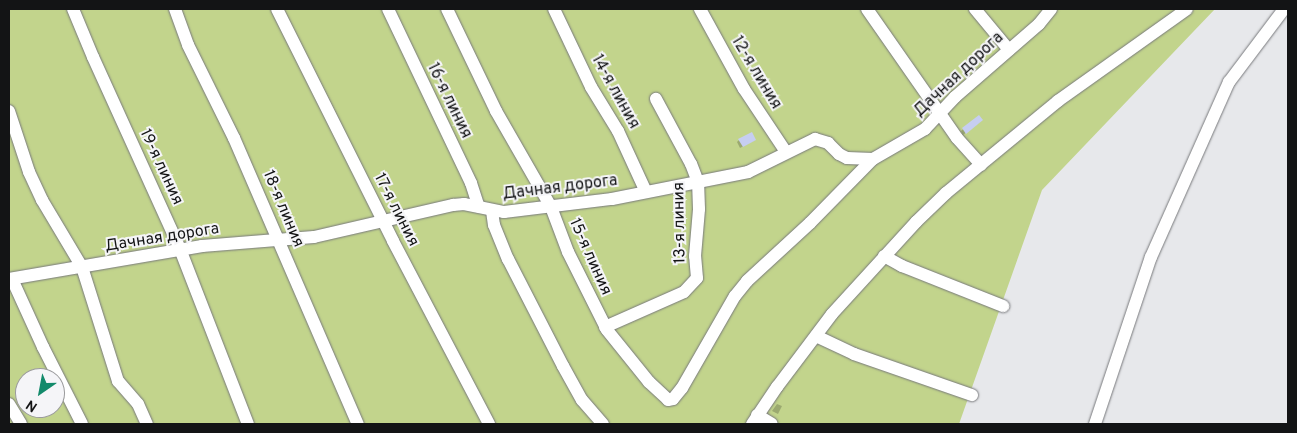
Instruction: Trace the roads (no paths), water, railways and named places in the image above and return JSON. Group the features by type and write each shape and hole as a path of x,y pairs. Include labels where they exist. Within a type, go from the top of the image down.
{"street":[{"name":"19-я линия","path":"73,9 92,57 180,249 248,424"},
{"name":"18-я линия","path":"176,9 188,45 234,138 358,424"},
{"name":"17-я линия","path":"277,9 489,424"},
{"name":"16-я линия","path":"388,9 471,183 494,225 508,258 563,366 582,400 603,424"},
{"name":"15-я линия","path":"447,9 496,112 551,207 568,252 605,327 650,382 668,400 673,399 682,388 735,296 747,281 810,223 873,158"},
{"name":"14-я линия","path":"554,9 591,87 618,131 646,192"},
{"name":"12-я линия","path":"700,9 744,89 786,152"},
{"path":"867,9 957,138 981,165"},
{"path":"975,9 1009,50"},
{"name":"Дачная дорога","path":"10,279 180,249 314,237 454,205 464,204 504,212 551,207 646,192 753,170 815,139 828,143 839,154 847,158 873,158 925,129 955,97 1039,24 1051,9"},
{"path":"772,424 755,420 816,336 884,256 946,194 1058,101 1186,9"},
{"path":"1095,424 1151,257 1228,82 1284,9"},
{"name":"13-я линия","path":"605,327 684,292 698,278 695,256 699,209 698,182 656,99"},
{"path":"9,112 29,172 42,200 82,267 118,381 138,404 148,424"},
{"path":"884,256 902,266 1003,306"},
{"path":"10,279 82,424"},
{"path":"816,336 854,354 972,395"},
{"path":"9,404 21,424"}]}
